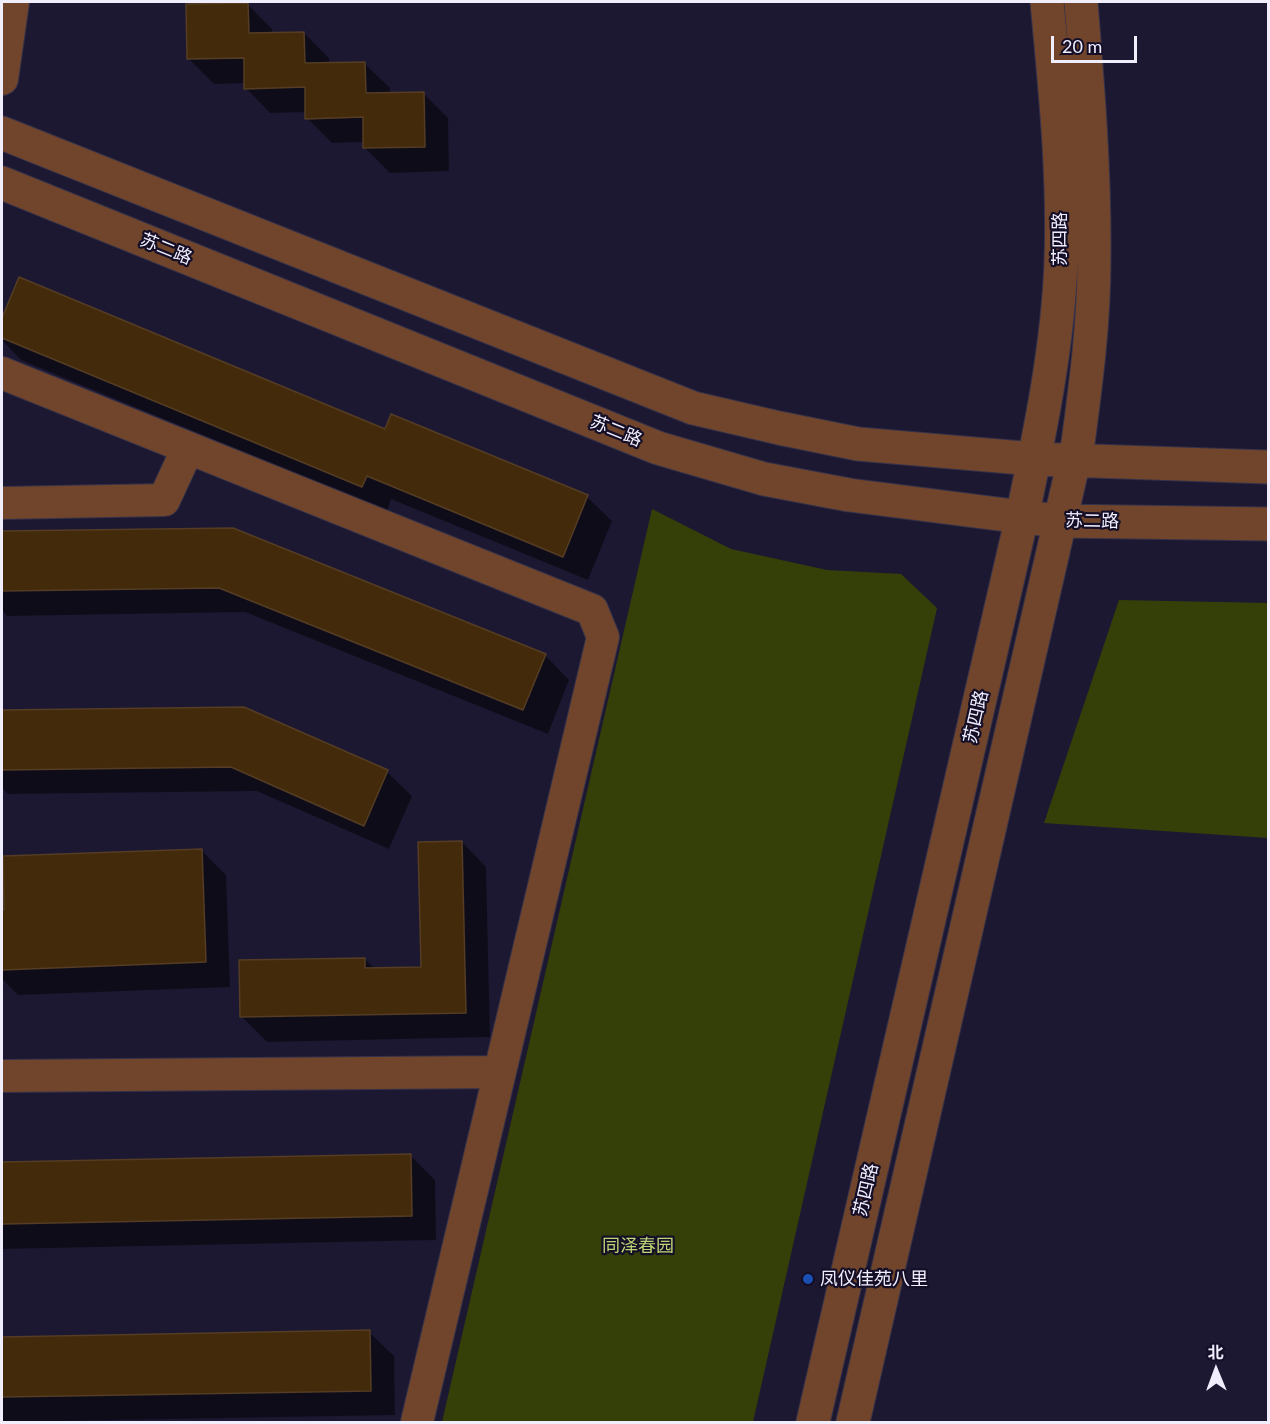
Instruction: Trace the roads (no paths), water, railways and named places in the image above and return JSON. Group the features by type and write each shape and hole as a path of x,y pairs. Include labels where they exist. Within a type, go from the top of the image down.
{"street":[{"path":"2,79 13,2"},
{"name":"苏四路","path":"813,1422 1022,517 1053,345 1061,261 1059,130 1047,2"},
{"name":"苏四路","path":"853,1422 1078,443 1089,350 1095,263 1091,126 1081,2"},
{"path":"2,133 693,408 858,444 1034,459 1269,467"},
{"name":"苏二路","path":"2,183 658,448 764,479 828,491 1060,521 1269,524"},
{"path":"2,373 592,610 603,637 417,1422"},
{"path":"2,503 164,500 188,448"},
{"path":"2,1076 500,1072"}],"place":[{"name":"凤仪佳苑八里","path":"808,1279"}],"park label":[{"name":"同泽春园","path":"638,1246"}]}
